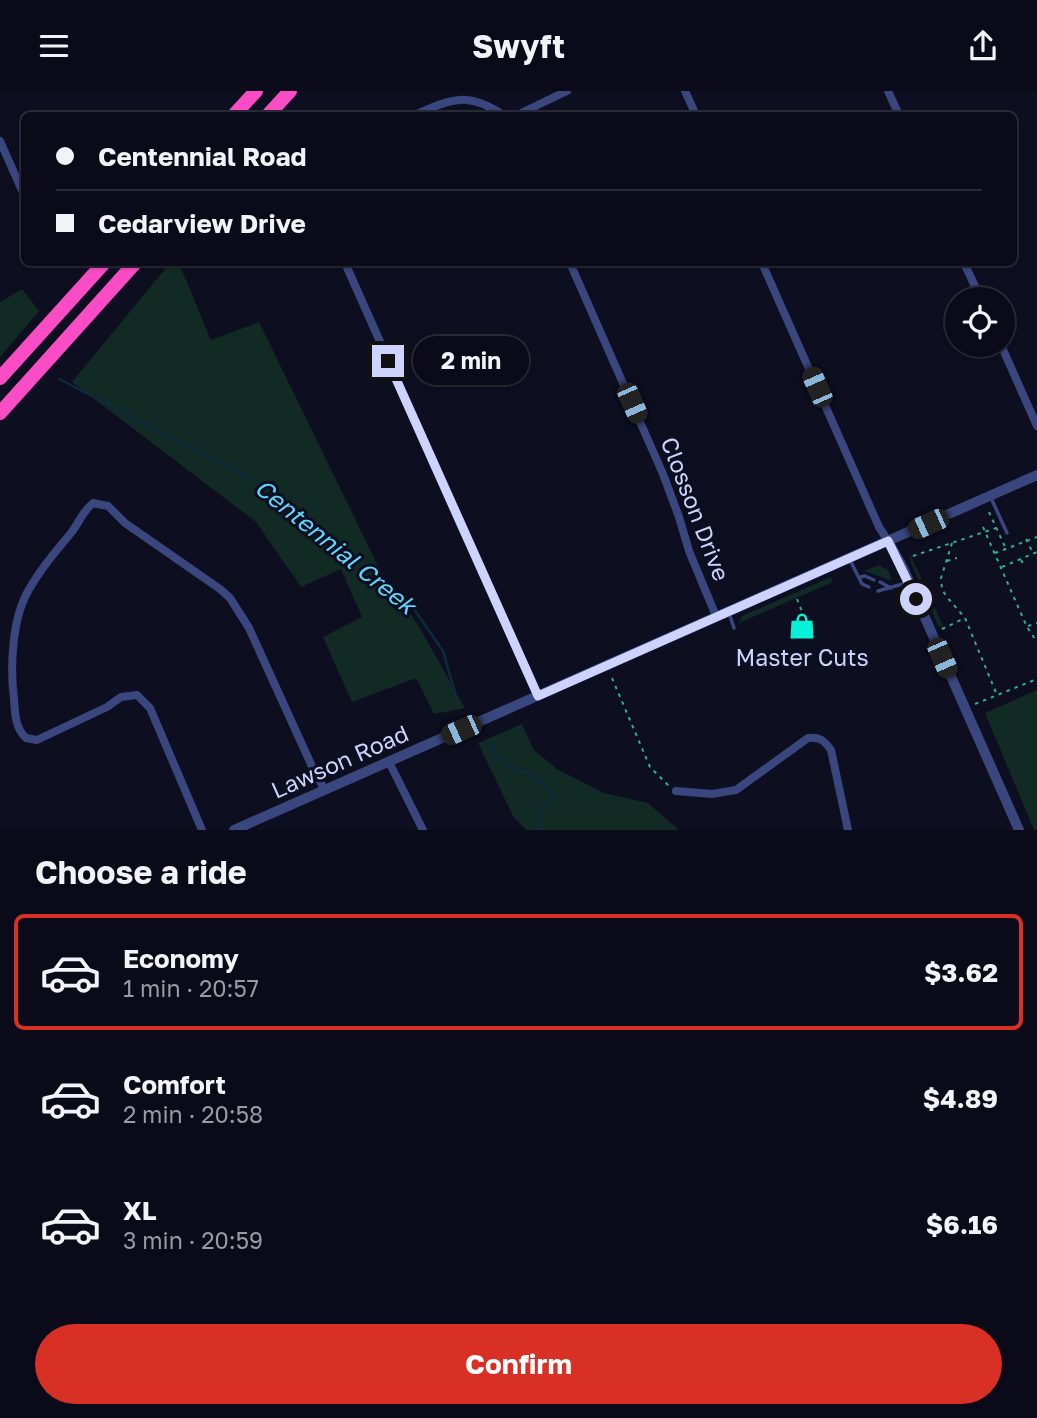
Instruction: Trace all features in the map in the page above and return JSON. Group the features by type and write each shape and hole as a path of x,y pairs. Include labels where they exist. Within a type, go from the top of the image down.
{"highway":[{"path":"237,112 256,91"},
{"path":"271,112 290,91"},
{"path":"0,378 101,266"},
{"path":"0,413 132,266"}],"street":[{"path":"475,91 480,103"},
{"path":"523,112 567,91"},
{"path":"685,91 695,112"},
{"path":"888,91 898,112"},
{"path":"422,112 451,99 470,99 497,112"},
{"path":"0,141 21,188"},
{"path":"346,266 538,696"},
{"name":"Closson Drive","path":"571,266 663,474 680,517 689,551 716,616"},
{"path":"762,266 1019,830"},
{"path":"965,266 975,287"},
{"path":"1006,357 1037,426"},
{"name":"Lawson Road","path":"234,830 1037,475"},
{"path":"202,830 150,708 137,695 121,697 107,707 37,740 26,738 16,723 12,662 17,628 28,593 52,555 93,503 108,506 125,523 230,598 253,635 314,773 325,790"},
{"path":"676,791 712,794 736,790 785,753 808,738 816,737 824,741 831,750 848,830"},
{"path":"389,762 423,830"}],"lane":[{"path":"990,496 1007,533"},
{"path":"849,558 862,584 869,587"},
{"path":"859,577 865,576 874,580"},
{"path":"880,582 891,588"},
{"path":"878,591 908,582"},
{"path":"728,612 734,628"}],"path":[{"path":"989,512 1006,549"},
{"path":"983,527 1027,627 1037,642"},
{"path":"913,556 996,528"},
{"path":"994,553 1037,537"},
{"path":"1001,567 1035,553 1026,540"},
{"path":"952,543 941,578 942,589 966,617 997,695"},
{"path":"946,561 957,558"},
{"path":"1021,559 1025,567"},
{"path":"797,600 803,614"},
{"path":"940,629 966,617"},
{"path":"1027,627 1037,623"},
{"path":"612,678 650,767 676,791"},
{"path":"964,708 1037,679"}],"green space":[{"path":"168,266 180,266 211,340 259,322 382,574 418,625 465,708 434,714 416,678 352,702 323,637 362,617 341,569 301,587 256,522 72,382"},
{"path":"22,289 39,311 0,357 0,302"},
{"path":"910,554 943,626 939,627 911,563"},
{"path":"879,565 889,571 892,581 864,571"},
{"path":"831,577 833,582 739,623 742,616"},
{"path":"1037,690 1037,830 1034,830 985,713"},
{"path":"522,724 534,750 557,769 604,793 648,803 679,830 527,830 514,818 478,743"}],"waterway":[{"name":"Centennial Creek","path":"59,379 262,484 327,536 365,574 414,609 443,651 456,696"},
{"name":"Centennial Creek","path":"489,746 500,760 542,781 552,791 552,801 538,811 540,830"}],"place":[{"name":"Master Cuts","path":"802,626"}],"route":[{"path":"388,361 538,696 888,541 916,599"}]}
